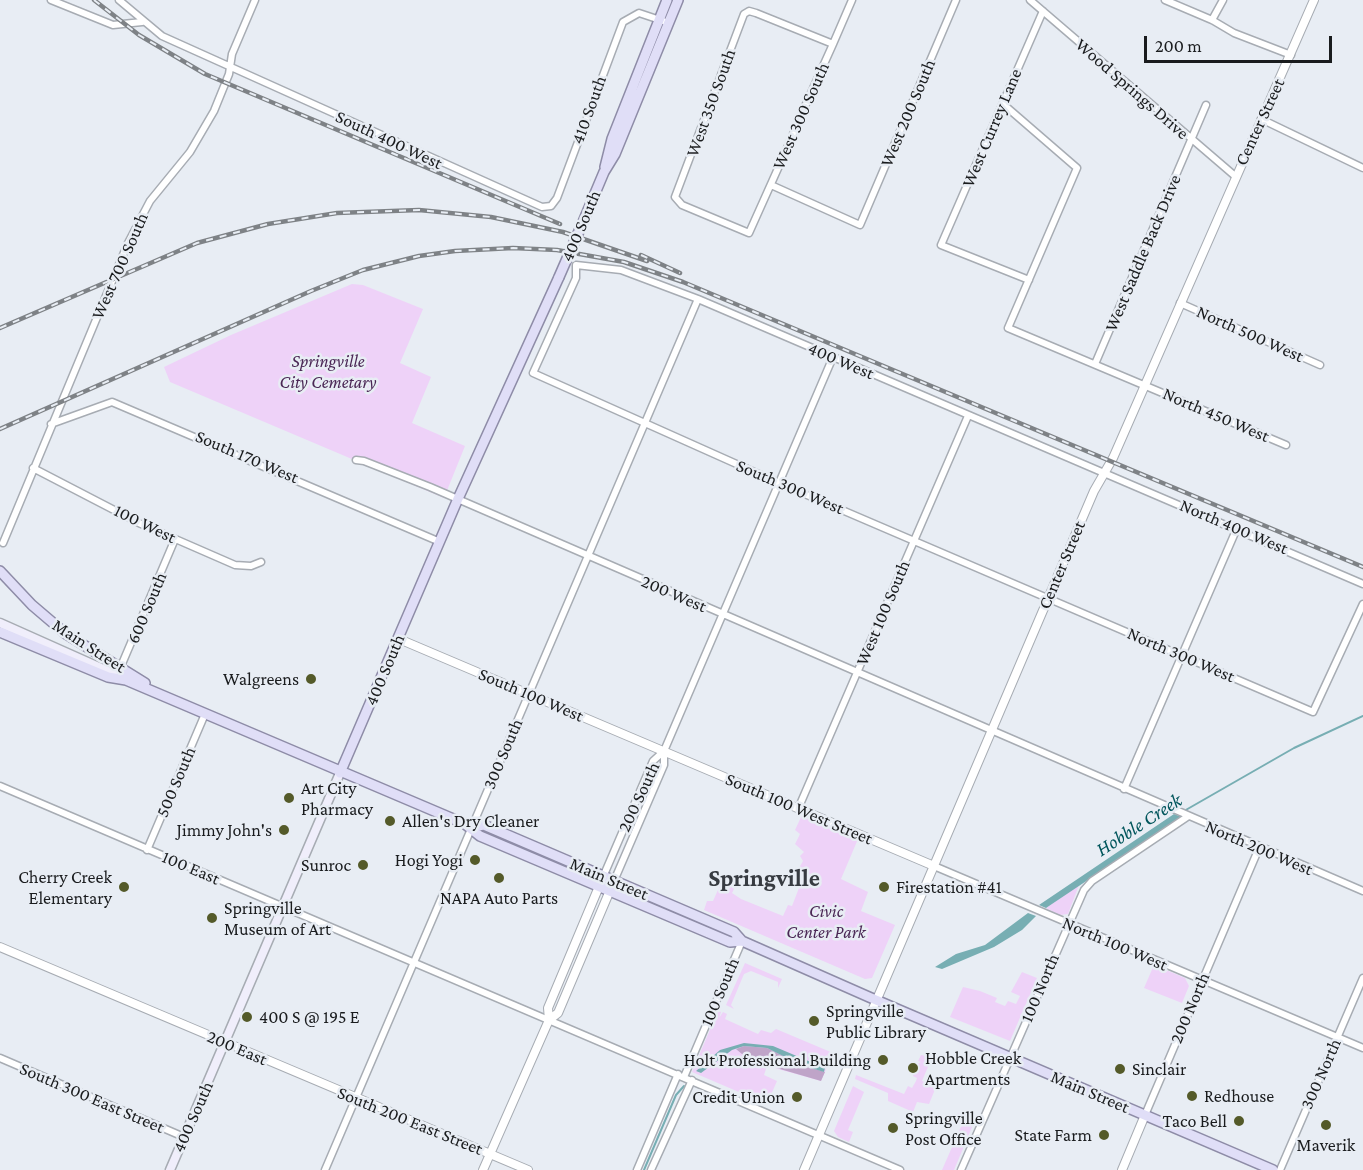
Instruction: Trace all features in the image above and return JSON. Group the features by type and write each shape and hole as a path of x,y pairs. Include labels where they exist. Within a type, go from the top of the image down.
{"main road":[{"name":"400 South","path":"664,22 667,0"},
{"name":"400 South","path":"170,1170 457,501 604,172 615,154 664,22 678,0"},
{"name":"Main Street","path":"0,571 32,605 66,634 122,674 156,693 340,773 472,827 480,836 599,887 730,942 742,941"},
{"path":"0,623 122,674"},
{"name":"Main Street","path":"0,632 108,677 122,674"},
{"name":"Main Street","path":"472,827 484,825 734,932 742,941 1273,1170"}],"street":[{"path":"51,0 113,25 142,22"},
{"name":"South 400 West","path":"119,0 142,22 162,36 524,201 542,207 551,206"},
{"name":"West 700 South","path":"3,543 51,423 128,243 150,201 190,152 214,111 255,0"},
{"name":"West 300 South","path":"749,232 852,0"},
{"name":"West 200 South","path":"771,185 860,225 956,0"},
{"name":"Wood Springs Drive","path":"1030,0 1235,176"},
{"path":"1165,0 1212,20 1234,33 1291,54"},
{"path":"1212,20 1223,0"},
{"name":"Center Street","path":"804,1170 1048,598 1104,471 1113,458 1314,0"},
{"name":"West 350 South","path":"749,232 682,205 675,197 742,17 749,11 833,44"},
{"name":"West Currey Lane","path":"1029,280 942,245 1043,11"},
{"name":"410 South","path":"551,206 557,198 619,29 630,16 639,13 664,22"},
{"path":"1003,104 1077,168 1029,280"},
{"name":"West Saddle Back Drive","path":"1095,364 1206,105"},
{"path":"1261,119 1363,168"},
{"name":"400 West","path":"576,265 630,272 698,298 968,416 1104,471"},
{"name":"400 South","path":"533,373 576,278 576,265"},
{"name":"North 450 West","path":"1029,280 1008,328 1286,445"},
{"name":"300 South","path":"325,1170 698,298"},
{"name":"North 500 West","path":"1180,303 1320,365"},
{"path":"664,750 833,357"},
{"name":"South 300 West","path":"533,373 779,483 1048,598"},
{"name":"South 170 West","path":"51,423 112,402 133,408 440,542"},
{"name":"West 100 South","path":"798,809 968,416"},
{"name":"200 West","path":"356,460 364,461 430,487 457,501 991,731"},
{"name":"100 West","path":"33,468 175,539 235,565 251,566 261,562"},
{"name":"North 400 West","path":"1104,471 1363,584"},
{"path":"1124,789 1237,528"},
{"name":"600 South","path":"122,674 175,539"},
{"name":"North 300 West","path":"1048,598 1313,711 1363,604"},
{"name":"South 100 West","path":"399,639 664,750"},
{"name":"500 South","path":"147,850 205,714"},
{"name":"North 200 West","path":"991,731 1363,891"},
{"name":"South 100 West Street","path":"664,750 934,866"},
{"name":"200 South","path":"549,1020 548,1008 603,877 653,761 664,750"},
{"name":"200 South","path":"549,1020 558,1013 664,765 664,750"},
{"name":"100 East","path":"0,786 900,1170"},
{"name":"100 North","path":"961,1170 1067,924 1084,890 1092,881 1187,817"},
{"name":"200 North","path":"1122,1170 1201,981 1260,848"},
{"name":"North 100 West","path":"934,866 1363,1048"},
{"name":"100 South","path":"637,1170 742,941"},
{"name":"200 East","path":"0,947 292,1072"},
{"name":"300 North","path":"1280,1170 1363,978"},
{"path":"483,1170 549,1020"},
{"name":"South 300 East Street","path":"0,1058 184,1137"},
{"name":"South 200 East Street","path":"292,1072 528,1170"},
{"path":"651,1170 692,1080"}],"green space":[{"name":"Springville City Cemetary","path":"352,284 363,285 423,309 400,363 431,377 412,423 465,446 444,498 170,382 164,367 231,335"},
{"name":"Civic Center Park","path":"802,815 858,839 841,879 868,892 861,911 895,925 872,978 865,979 704,910 707,901 713,901 722,881 735,887 732,893 741,899 783,916 788,905 792,906 804,875 799,868 803,861 800,856 804,852 795,844 800,834 795,830"},
{"path":"1079,885 1068,914 1060,915 1046,908"},
{"path":"745,963 782,979 778,988 778,982 751,971 744,974 731,1005 734,1009 726,1005"},
{"path":"1154,965 1185,978 1189,986 1182,1003 1144,988"},
{"path":"1022,972 1037,978 1010,1041 950,1017 963,987 997,998 995,1002 1005,1006 1008,1001 1016,1004 1020,996 1011,992"},
{"path":"718,1011 721,1012 719,1018 723,1012 727,1014 725,1019 758,1034 761,1030 771,1033 776,1029 833,1053 821,1081 767,1066 764,1075 777,1081 767,1104 692,1072"},
{"path":"928,1053 933,1055 922,1081 936,1087 929,1104 917,1102 913,1112 888,1101 888,1093 855,1079 856,1075 904,1094 908,1086 912,1088 916,1081 917,1078 913,1076 917,1064 921,1062 918,1061 921,1055 927,1056"},
{"path":"853,1086 864,1092 848,1130 853,1132 849,1142 838,1137 834,1131"},
{"path":"958,1113 975,1120 954,1170 942,1170 963,1122 956,1119"}],"shaded area":[{"path":"744,1046 767,1048 801,1065 825,1072 821,1081 749,1060 736,1049"}],"water":[{"path":"1174,814 1182,817 1046,908 1039,905"},
{"path":"1028,913 1036,916 1022,930 994,947 942,969 935,967 956,954 985,945"},
{"path":"744,1043 773,1046 825,1068 824,1072 801,1065 767,1048 744,1046 732,1050 701,1073 696,1071 720,1050"}],"waterway":[{"name":"Hobble Creek","path":"1184,811 1294,748 1363,716"},
{"name":"Hobble Creek","path":"644,1170 676,1095 684,1086"}],"railway":[{"path":"94,0 139,35 205,74 560,224"},
{"path":"0,328 197,243 268,224 337,213 419,210 491,217 563,232 647,261"},
{"path":"0,429 363,270 419,256 455,251 513,248 557,250 624,262 683,282 1363,567"},
{"path":"641,255 680,273"}],"place":[{"name":"Walgreens","path":"311,679"},
{"name":"Art City Pharmacy","path":"289,798"},
{"name":"Allen's Dry Cleaner","path":"390,821"},
{"name":"Jimmy John's","path":"284,830"},
{"name":"Hogi Yogi","path":"475,860"},
{"name":"Sunroc","path":"363,865"},
{"name":"NAPA Auto Parts","path":"499,878"},
{"name":"Cherry Creek Elementary","path":"124,887"},
{"name":"Firestation #41","path":"884,887"},
{"name":"Springville Museum of Art","path":"212,918"},
{"name":"400 S @ 195 E","path":"247,1017"},
{"name":"Springville Public Library","path":"814,1021"},
{"name":"Holt Professional Building","path":"883,1060"},
{"name":"Hobble Creek Apartments","path":"913,1068"},
{"name":"Sinclair","path":"1120,1069"},
{"name":"Redhouse","path":"1192,1096"},
{"name":"Credit Union","path":"797,1097"},
{"name":"Taco Bell","path":"1239,1121"},
{"name":"Maverik","path":"1326,1125"},
{"name":"Springville Post Office","path":"893,1128"},
{"name":"State Farm","path":"1104,1135"}],"district":[{"name":"Springville","path":"764,879"}]}
